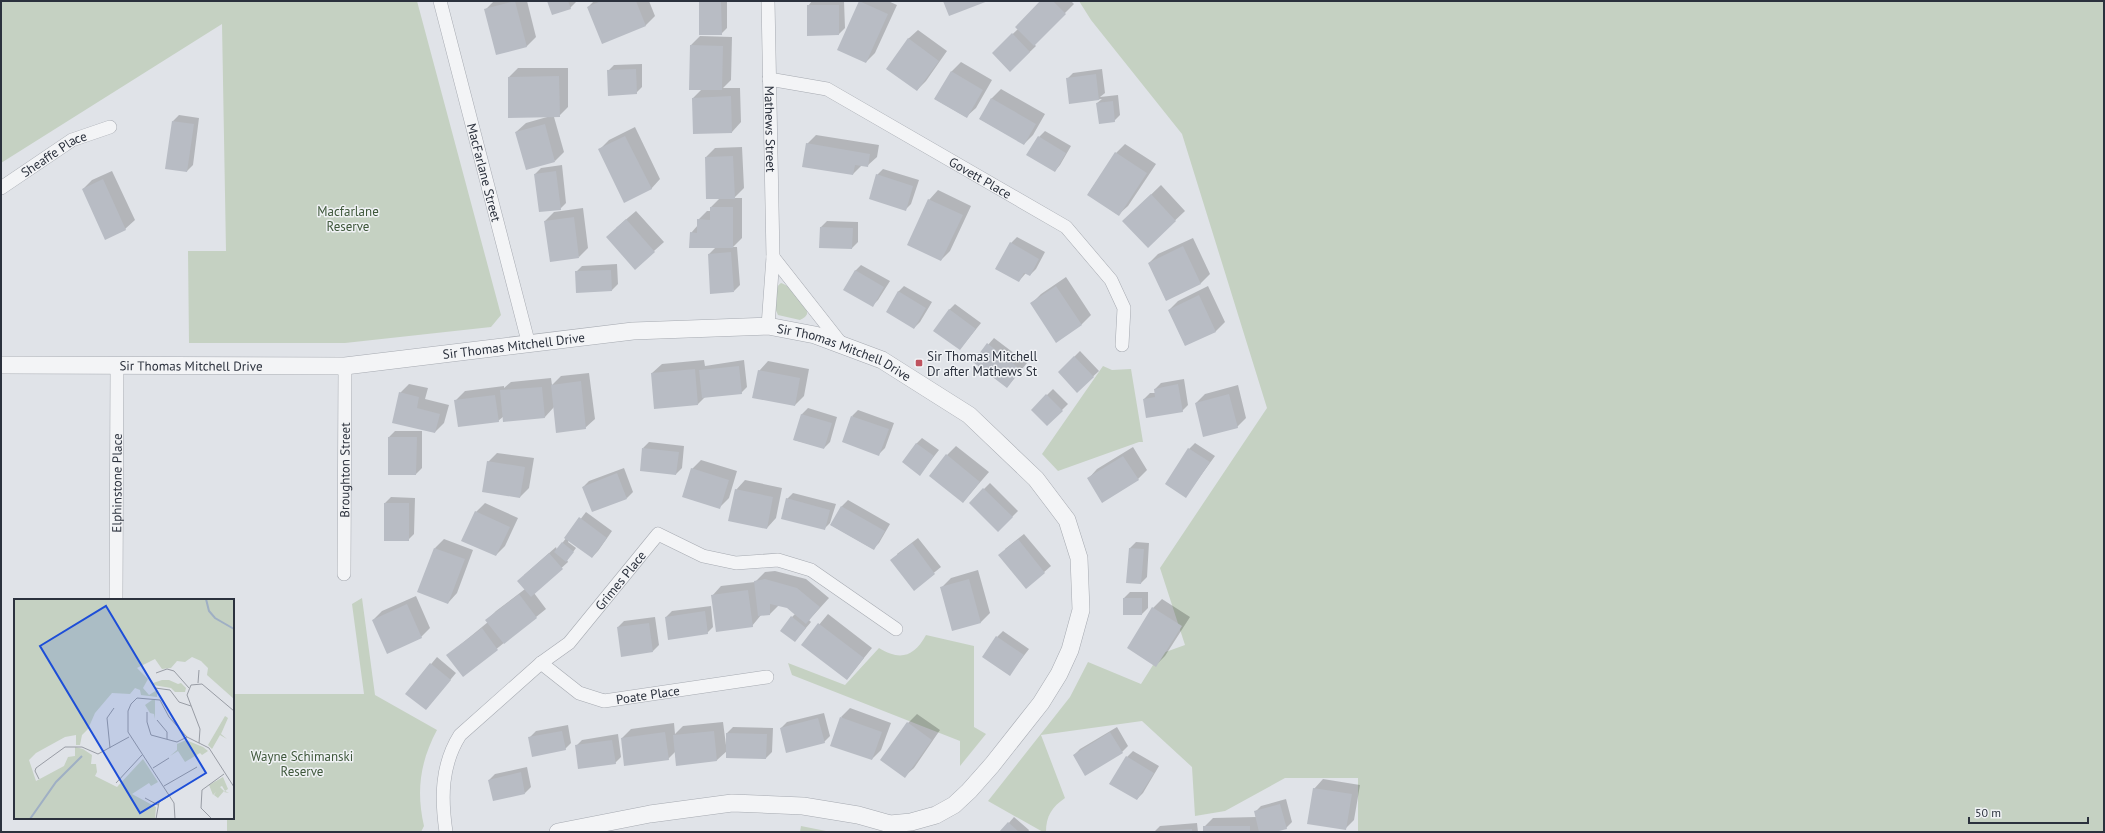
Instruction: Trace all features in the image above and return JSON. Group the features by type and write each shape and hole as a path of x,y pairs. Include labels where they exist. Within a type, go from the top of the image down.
{"street":[{"name":"MacFarlane Street","path":"440,1 529,345"},
{"name":"Mathews Street","path":"768,1 773,257 768,326"},
{"name":"Govett Place","path":"769,79 827,89 1066,227 1093,257 1114,287 1124,308 1122,345"},
{"name":"Sheaffe Place","path":"1,188 72,140 110,127"},
{"path":"773,257 843,346"},
{"name":"Sir Thomas Mitchell Drive","path":"1,365 345,366 529,345 633,331 768,326 815,335 882,360 969,414 1036,479 1067,520 1080,558 1081,610 1070,650 1059,674 1041,703 969,791 954,805 936,815 911,822 890,824 858,815 802,806 732,803 650,814 558,832"},
{"name":"Elphinstone Place","path":"116,599 117,366"},
{"name":"Broughton Street","path":"344,574 345,366"},
{"name":"Grimes Place","path":"446,832 443,811 443,775 451,748 460,735 541,663 570,643 658,534 703,556 736,563 778,560 811,570 896,629"},
{"name":"Poate Place","path":"541,663 579,694 604,701 767,677"}],"green space":[{"name":"Macfarlane Reserve","path":"1,1 417,1 501,315 491,327 345,343 189,343 188,251 226,251 222,24 1,163"},
{"path":"1079,1 2104,1 2104,832 1358,832 1358,778 1285,778 1225,811 1195,816 1192,767 1142,721 1041,735 1065,798 1053,808 1047,821 1046,832 1043,832 988,801 1070,697 1088,662 1141,684 1160,654 1185,645 1160,568 1267,408 1182,134 1091,20"},
{"path":"781,283 793,291 805,306 807,314 800,320 778,315 776,312 775,293 778,285"},
{"path":"1103,366 1112,370 1131,369 1143,442 1139,442 1058,471 1042,454"},
{"name":"Wayne Schimanski Reserve","path":"362,598 375,695 437,730 423,765 421,777 420,801 424,826 421,832 227,832 227,819 234,819 234,694 364,694 352,604"},
{"path":"926,635 974,646 974,727 986,734 960,766 960,741 792,675 788,663 845,685 879,648 894,655 906,655 917,648"},
{"path":"801,826 831,832 800,832"}],"building":[{"path":"515,1 527,47 496,55 484,9"},
{"path":"547,1 568,1 571,9 552,15"},
{"path":"601,1 636,1 646,26 602,44 587,7"},
{"path":"699,1 721,1 722,35 699,35"},
{"path":"859,1 888,14 866,63 837,50"},
{"path":"943,1 988,1 949,16"},
{"path":"1040,1 1053,1 1066,14 1034,46 1015,27"},
{"path":"807,5 839,5 839,35 807,36"},
{"path":"1012,33 1030,52 1010,72 992,53"},
{"path":"908,38 939,61 917,91 886,69"},
{"path":"690,45 723,46 722,90 689,90"},
{"path":"636,69 637,94 608,96 607,70"},
{"path":"951,71 983,90 967,118 934,99"},
{"path":"1096,74 1099,100 1069,104 1066,78"},
{"path":"559,76 560,117 508,118 508,77"},
{"path":"731,96 732,133 693,134 692,98"},
{"path":"991,98 1036,124 1024,145 979,119"},
{"path":"1113,101 1115,122 1099,124 1096,103"},
{"path":"172,121 194,124 187,172 165,169"},
{"path":"545,124 555,162 526,170 515,132"},
{"path":"625,136 652,189 624,203 598,149"},
{"path":"1038,136 1066,153 1055,172 1026,155"},
{"path":"806,143 870,154 868,167 855,165 853,175 802,167"},
{"path":"1115,152 1147,173 1119,216 1087,195"},
{"path":"733,156 735,199 706,199 705,157"},
{"path":"556,171 561,210 539,212 534,174"},
{"path":"876,174 913,186 906,211 869,199"},
{"path":"103,179 126,230 105,240 82,189"},
{"path":"1151,194 1176,221 1148,248 1122,221"},
{"path":"928,199 963,215 941,261 907,245"},
{"path":"710,207 733,207 733,248 689,248 690,232 697,233 697,219 710,220"},
{"path":"574,217 579,258 550,262 544,221"},
{"path":"626,219 655,252 635,270 606,237"},
{"path":"820,227 853,228 852,249 819,248"},
{"path":"1010,242 1039,259 1030,276 1024,273 1019,282 995,269"},
{"path":"1183,246 1201,284 1166,301 1148,263"},
{"path":"731,252 734,292 710,294 708,254"},
{"path":"611,270 612,291 576,293 575,271"},
{"path":"855,270 884,287 873,307 843,290"},
{"path":"1056,286 1082,325 1056,343 1030,303"},
{"path":"898,291 926,308 914,329 886,312"},
{"path":"1199,295 1216,332 1185,346 1168,310"},
{"path":"949,309 976,329 960,350 933,331"},
{"path":"987,343 1021,370 1007,388 973,362"},
{"path":"1074,356 1094,377 1077,393 1058,372"},
{"path":"739,366 742,394 702,398 699,370"},
{"path":"695,369 698,405 654,409 651,373"},
{"path":"758,370 800,378 795,406 752,398"},
{"path":"581,381 586,429 556,433 551,385"},
{"path":"1178,384 1183,412 1146,418 1143,399 1155,397 1154,389"},
{"path":"542,387 545,418 503,422 500,390"},
{"path":"399,392 419,397 417,408 440,414 435,433 392,423"},
{"path":"1046,394 1063,411 1047,426 1031,410"},
{"path":"1229,394 1238,428 1203,437 1195,403"},
{"path":"495,395 499,422 458,427 454,400"},
{"path":"801,414 832,423 824,449 793,440"},
{"path":"851,416 889,429 879,456 842,442"},
{"path":"388,437 417,437 416,475 388,475"},
{"path":"916,443 934,456 920,476 902,462"},
{"path":"642,448 679,452 676,475 640,471"},
{"path":"1188,448 1210,462 1186,498 1165,484"},
{"path":"946,454 980,482 963,503 929,476"},
{"path":"1123,456 1139,480 1102,503 1087,478"},
{"path":"487,461 525,467 520,498 482,492"},
{"path":"691,468 729,480 720,509 682,497"},
{"path":"617,473 627,499 592,512 582,487"},
{"path":"983,488 1013,517 998,532 969,503"},
{"path":"735,489 773,497 767,529 728,521"},
{"path":"786,498 830,510 825,530 781,519"},
{"path":"384,503 409,503 409,541 384,541"},
{"path":"841,506 885,531 874,550 830,525"},
{"path":"475,511 510,527 496,556 461,541"},
{"path":"579,517 607,538 592,558 564,538"},
{"path":"1018,539 1045,573 1026,589 998,555"},
{"path":"562,542 574,552 566,562 554,552"},
{"path":"912,543 935,574 914,591 890,560"},
{"path":"434,548 465,559 448,604 417,592"},
{"path":"1129,548 1144,549 1141,584 1126,583"},
{"path":"549,553 563,569 531,597 517,581"},
{"path":"765,579 797,588 820,607 806,624 787,608 770,604 770,615 758,616 754,581"},
{"path":"969,579 981,623 952,631 940,587"},
{"path":"748,590 753,627 716,632 711,595"},
{"path":"519,594 537,618 504,644 485,620"},
{"path":"1123,598 1142,598 1142,615 1123,615"},
{"path":"407,604 422,638 387,654 372,620"},
{"path":"1152,607 1182,626 1156,667 1127,648"},
{"path":"705,611 708,634 668,640 665,617"},
{"path":"791,616 806,628 795,642 780,631"},
{"path":"649,623 653,652 621,657 617,627"},
{"path":"818,623 864,658 847,680 801,645"},
{"path":"482,628 498,650 463,677 446,655"},
{"path":"996,636 1024,655 1010,676 982,657"},
{"path":"430,663 451,680 426,710 405,694"},
{"path":"840,717 882,732 872,760 830,746"},
{"path":"818,718 825,743 786,753 780,728"},
{"path":"907,722 932,740 905,778 880,760"},
{"path":"562,731 566,750 532,757 528,737"},
{"path":"714,731 717,761 676,766 673,735"},
{"path":"665,732 669,760 624,766 621,738"},
{"path":"1110,732 1123,753 1085,776 1073,755"},
{"path":"726,733 767,734 766,759 726,758"},
{"path":"612,740 616,764 578,769 575,745"},
{"path":"1126,756 1154,773 1137,800 1109,784"},
{"path":"521,772 525,794 493,801 488,780"},
{"path":"1313,788 1352,794 1346,830 1307,824"},
{"path":"1280,804 1287,829 1275,832 1259,832 1254,811"},
{"path":"1008,822 1019,832 999,832"},
{"path":"1203,826 1250,826 1250,832 1203,832"},
{"path":"1192,829 1192,832 1159,832 1159,831"}],"place":[{"name":"Sir Thomas Mitchell Dr after Mathews St","path":"919,363"}]}
